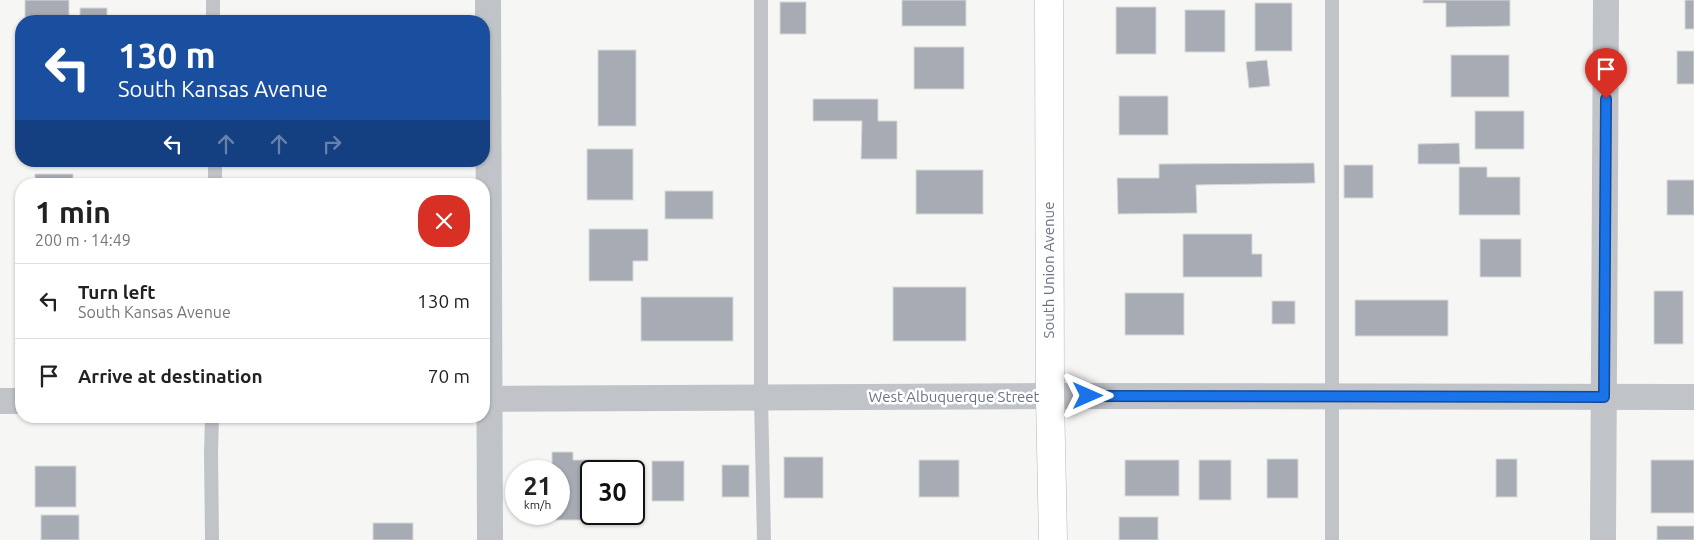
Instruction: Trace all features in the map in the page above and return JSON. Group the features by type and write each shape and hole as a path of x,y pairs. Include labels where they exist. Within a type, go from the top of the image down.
{"main road":[{"name":"South Union Avenue","path":"1049,0 1050,396 1053,540"}],"street":[{"path":"488,0 488,15"},
{"path":"1603,540 1606,0"},
{"name":"West Albuquerque Street","path":"490,399 1050,396 1694,397"},
{"path":"0,401 15,401"},
{"path":"488,423 490,540"}],"lane":[{"path":"213,0 213,15"},
{"path":"761,0 761,398 764,540"},
{"path":"1332,0 1332,540"},
{"path":"212,423 212,540"}],"building":[{"path":"25,0 69,0 69,15 25,15"},
{"path":"902,0 966,0 966,26 902,26"},
{"path":"1423,0 1510,0 1510,26 1446,27 1446,3 1423,3"},
{"path":"1685,0 1694,0 1694,29 1685,29"},
{"path":"780,2 806,2 806,34 780,34"},
{"path":"1255,3 1292,3 1292,51 1255,51"},
{"path":"1116,7 1156,7 1156,54 1116,54"},
{"path":"80,8 107,8 107,15 80,15"},
{"path":"1185,10 1225,10 1225,52 1185,52"},
{"path":"914,47 964,47 964,89 914,89"},
{"path":"598,50 636,50 636,126 598,126"},
{"path":"1677,51 1694,51 1694,84 1677,84"},
{"path":"1451,55 1509,55 1509,97 1451,97"},
{"path":"1267,60 1270,86 1249,88 1246,62"},
{"path":"1119,96 1168,96 1168,135 1119,135"},
{"path":"813,99 878,99 878,121 897,121 897,159 861,159 862,121 813,121"},
{"path":"1475,111 1524,111 1524,149 1475,149"},
{"path":"1459,143 1460,164 1418,164 1418,144"},
{"path":"587,149 633,149 633,200 587,200"},
{"path":"1314,163 1315,183 1196,185 1197,213 1118,214 1117,178 1159,178 1159,164"},
{"path":"1344,165 1373,165 1373,198 1344,198"},
{"path":"1459,167 1487,167 1487,177 1520,177 1520,215 1459,215"},
{"path":"916,170 983,170 983,214 916,214"},
{"path":"35,174 73,174 73,178 35,178"},
{"path":"1667,180 1694,180 1694,215 1667,215"},
{"path":"665,191 713,191 713,219 665,219"},
{"path":"589,229 648,229 648,261 633,261 633,281 589,281"},
{"path":"1183,234 1252,234 1252,254 1262,254 1262,277 1183,277"},
{"path":"1480,239 1521,239 1521,277 1480,277"},
{"path":"893,287 966,287 966,341 893,341"},
{"path":"1654,291 1683,291 1683,344 1654,344"},
{"path":"1125,293 1184,293 1184,335 1125,335"},
{"path":"641,297 733,297 733,341 641,341"},
{"path":"1355,300 1448,300 1448,336 1355,336"},
{"path":"1272,301 1295,301 1295,324 1272,324"},
{"path":"552,452 573,452 573,460 580,460 580,520 570,520 570,460 552,460"},
{"path":"784,457 823,457 823,498 784,498"},
{"path":"1267,459 1298,459 1298,498 1267,498"},
{"path":"1496,459 1517,459 1517,497 1496,497"},
{"path":"919,460 959,460 959,497 919,497"},
{"path":"1125,460 1179,460 1179,496 1125,496"},
{"path":"1199,460 1231,460 1231,500 1199,500"},
{"path":"1651,460 1694,460 1694,513 1651,513"},
{"path":"652,461 684,461 684,501 652,501"},
{"path":"722,465 749,465 749,497 722,497"},
{"path":"35,466 76,466 76,507 35,507"},
{"path":"41,515 79,515 79,540 41,540"},
{"path":"1119,517 1158,517 1158,540 1119,540"},
{"path":"373,523 413,523 413,540 373,540"},
{"path":"1657,526 1694,526 1694,540 1657,540"}],"route":[{"path":"1088,396 1604,397 1606,99"}]}
